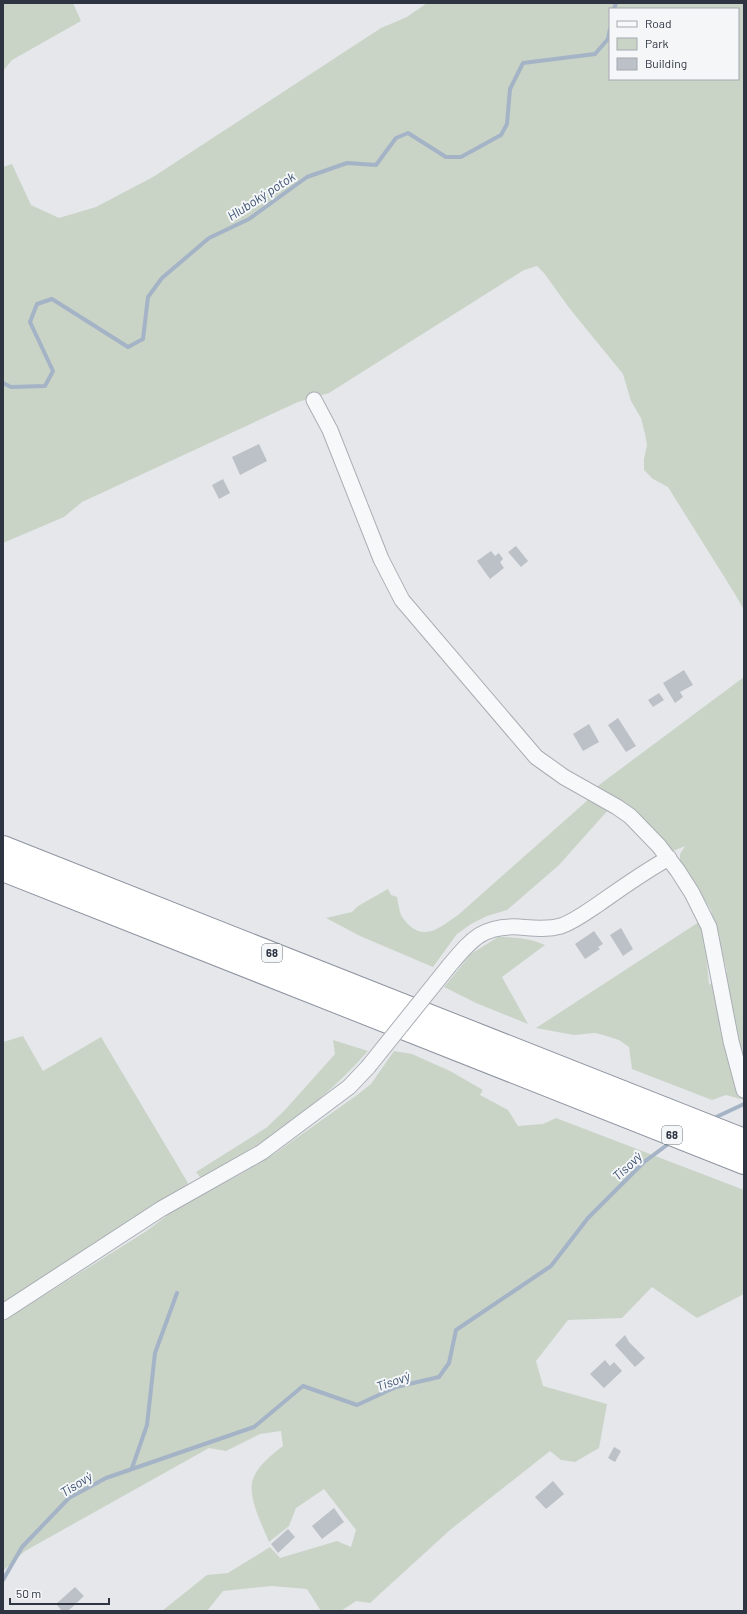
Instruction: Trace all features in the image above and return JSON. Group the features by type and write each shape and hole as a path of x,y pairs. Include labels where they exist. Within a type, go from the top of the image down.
{"highway":[{"name":"68","path":"3,847 744,1140"},
{"name":"68","path":"3,870 744,1163"}],"street":[{"path":"314,400 330,430 381,559 402,600 536,757 564,777 630,816 669,858 692,893 709,927 731,1041 744,1090"},
{"path":"3,1312 161,1209 262,1152 349,1088 368,1067 469,942 485,932 502,927 542,929 561,926 577,918 653,866 669,858"}],"green space":[{"path":"3,3 73,3 81,21 12,60 3,71"},
{"path":"427,3 744,3 744,610 668,487 653,479 644,470 644,459 647,445 645,434 641,418 631,401 623,374 537,266 524,270 329,393 298,402 82,502 64,517 3,543 3,167 12,164 31,205 59,218 96,207 153,177 381,28 407,17"},
{"path":"744,677 744,1100 726,1095 712,1100 632,1069 629,1047 619,1040 595,1033 574,1035 536,1028 699,922 705,941 709,985 727,972 711,910 680,861 680,854 685,846 673,851 661,838 595,788"},
{"path":"589,799 609,809 559,865 507,910 487,916 471,924 457,934 433,967 360,936 326,918 352,912 358,906 388,889 391,895 397,897 401,915 411,927 417,931 423,932 435,930 458,915"},
{"path":"498,937 522,938 545,945 502,977 528,1024 476,1003 444,987 471,954"},
{"path":"23,1036 43,1071 101,1037 188,1183 185,1187 3,1305 3,1042"},
{"path":"333,1040 368,1051 333,1086 296,1118 252,1148 201,1178 196,1172 266,1128 285,1110 335,1054"},
{"path":"394,1051 412,1054 450,1071 483,1090 480,1095 508,1110 518,1126 543,1124 556,1118 744,1190 744,1294 697,1318 652,1287 622,1318 568,1320 536,1361 543,1386 607,1404 599,1448 575,1462 561,1460 550,1451 450,1530 370,1603 356,1601 341,1611 321,1611 307,1589 271,1586 223,1591 207,1611 162,1611 207,1575 228,1573 270,1547 280,1558 337,1541 351,1547 356,1530 324,1489 296,1508 289,1526 269,1542 254,1505 252,1483 256,1472 260,1467 283,1446 281,1431 260,1434 226,1451 209,1448 25,1551 3,1571 3,1321 145,1232 173,1211 243,1173 274,1154 371,1084"}],"building":[{"path":"259,444 267,461 240,475 232,457"},
{"path":"223,479 230,493 219,499 212,485"},
{"path":"516,546 528,561 521,567 508,552"},
{"path":"491,551 495,556 499,553 503,559 500,562 504,568 490,579 477,561"},
{"path":"684,670 693,685 680,692 683,697 675,703 663,683"},
{"path":"659,693 664,700 653,707 648,700"},
{"path":"618,718 636,746 626,752 608,725"},
{"path":"589,724 599,742 583,751 573,734"},
{"path":"621,928 633,949 623,956 610,935"},
{"path":"594,931 603,944 598,947 600,949 585,959 575,944"},
{"path":"625,1335 629,1342 645,1358 635,1367 615,1345"},
{"path":"605,1360 610,1366 614,1362 622,1371 604,1388 590,1374"},
{"path":"614,1447 621,1451 615,1462 608,1458"},
{"path":"553,1481 564,1494 546,1509 535,1497"},
{"path":"334,1508 344,1522 322,1539 312,1526"},
{"path":"288,1529 295,1537 278,1553 271,1544"},
{"path":"75,1587 84,1596 68,1611 62,1611 56,1604"}],"waterway":[{"name":"Hluboký potok","path":"614,8 616,3"},
{"name":"Hluboký potok","path":"3,383 11,387 45,386 53,371 30,322 37,304 52,299 128,347 143,339 148,297 162,278 209,238 249,219 307,177 347,163 376,165 396,138 408,133 446,157 461,157 501,135 507,124 510,89 523,63 595,54 608,39 609,34"},
{"name":"Tisový","path":"712,1119 744,1104"},
{"name":"Tisový","path":"3,1580 22,1547 69,1498 106,1478 254,1427 303,1386 357,1405 396,1387 439,1377 449,1363 456,1330 551,1266 588,1218 644,1162 671,1142"},
{"path":"132,1468 147,1425 155,1353 177,1293"}]}
